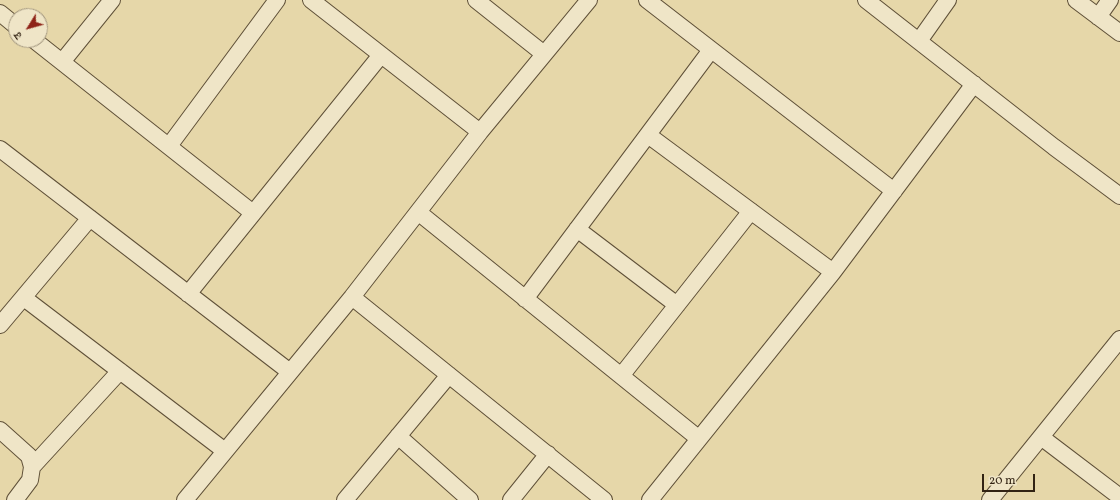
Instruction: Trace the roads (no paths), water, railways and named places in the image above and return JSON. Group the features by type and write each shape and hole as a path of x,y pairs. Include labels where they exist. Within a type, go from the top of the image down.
{"street":[{"path":"62,62 112,0"},
{"path":"169,146 277,0"},
{"path":"310,0 480,132"},
{"path":"476,0 544,54"},
{"path":"185,500 352,297 480,132 589,0"},
{"path":"647,0 894,191"},
{"path":"866,0 1054,147 1120,196"},
{"path":"919,41 948,0"},
{"path":"1076,0 1120,33"},
{"path":"1098,17 1110,0"},
{"path":"0,13 8,20"},
{"path":"44,48 253,213"},
{"path":"525,299 711,50"},
{"path":"188,294 381,55"},
{"path":"650,500 698,438 833,272 974,84"},
{"path":"648,135 833,272"},
{"path":"0,149 290,372"},
{"path":"621,376 750,211"},
{"path":"418,212 698,438"},
{"path":"0,325 90,218"},
{"path":"577,229 677,305"},
{"path":"352,297 604,500"},
{"path":"24,298 225,451"},
{"path":"990,500 1041,437 1114,357 1120,339"},
{"path":"32,467 120,371"},
{"path":"345,500 449,375"},
{"path":"0,430 29,456 32,467 30,480 15,500"},
{"path":"398,436 470,500"},
{"path":"1041,437 1120,496"},
{"path":"511,500 548,454"}]}
